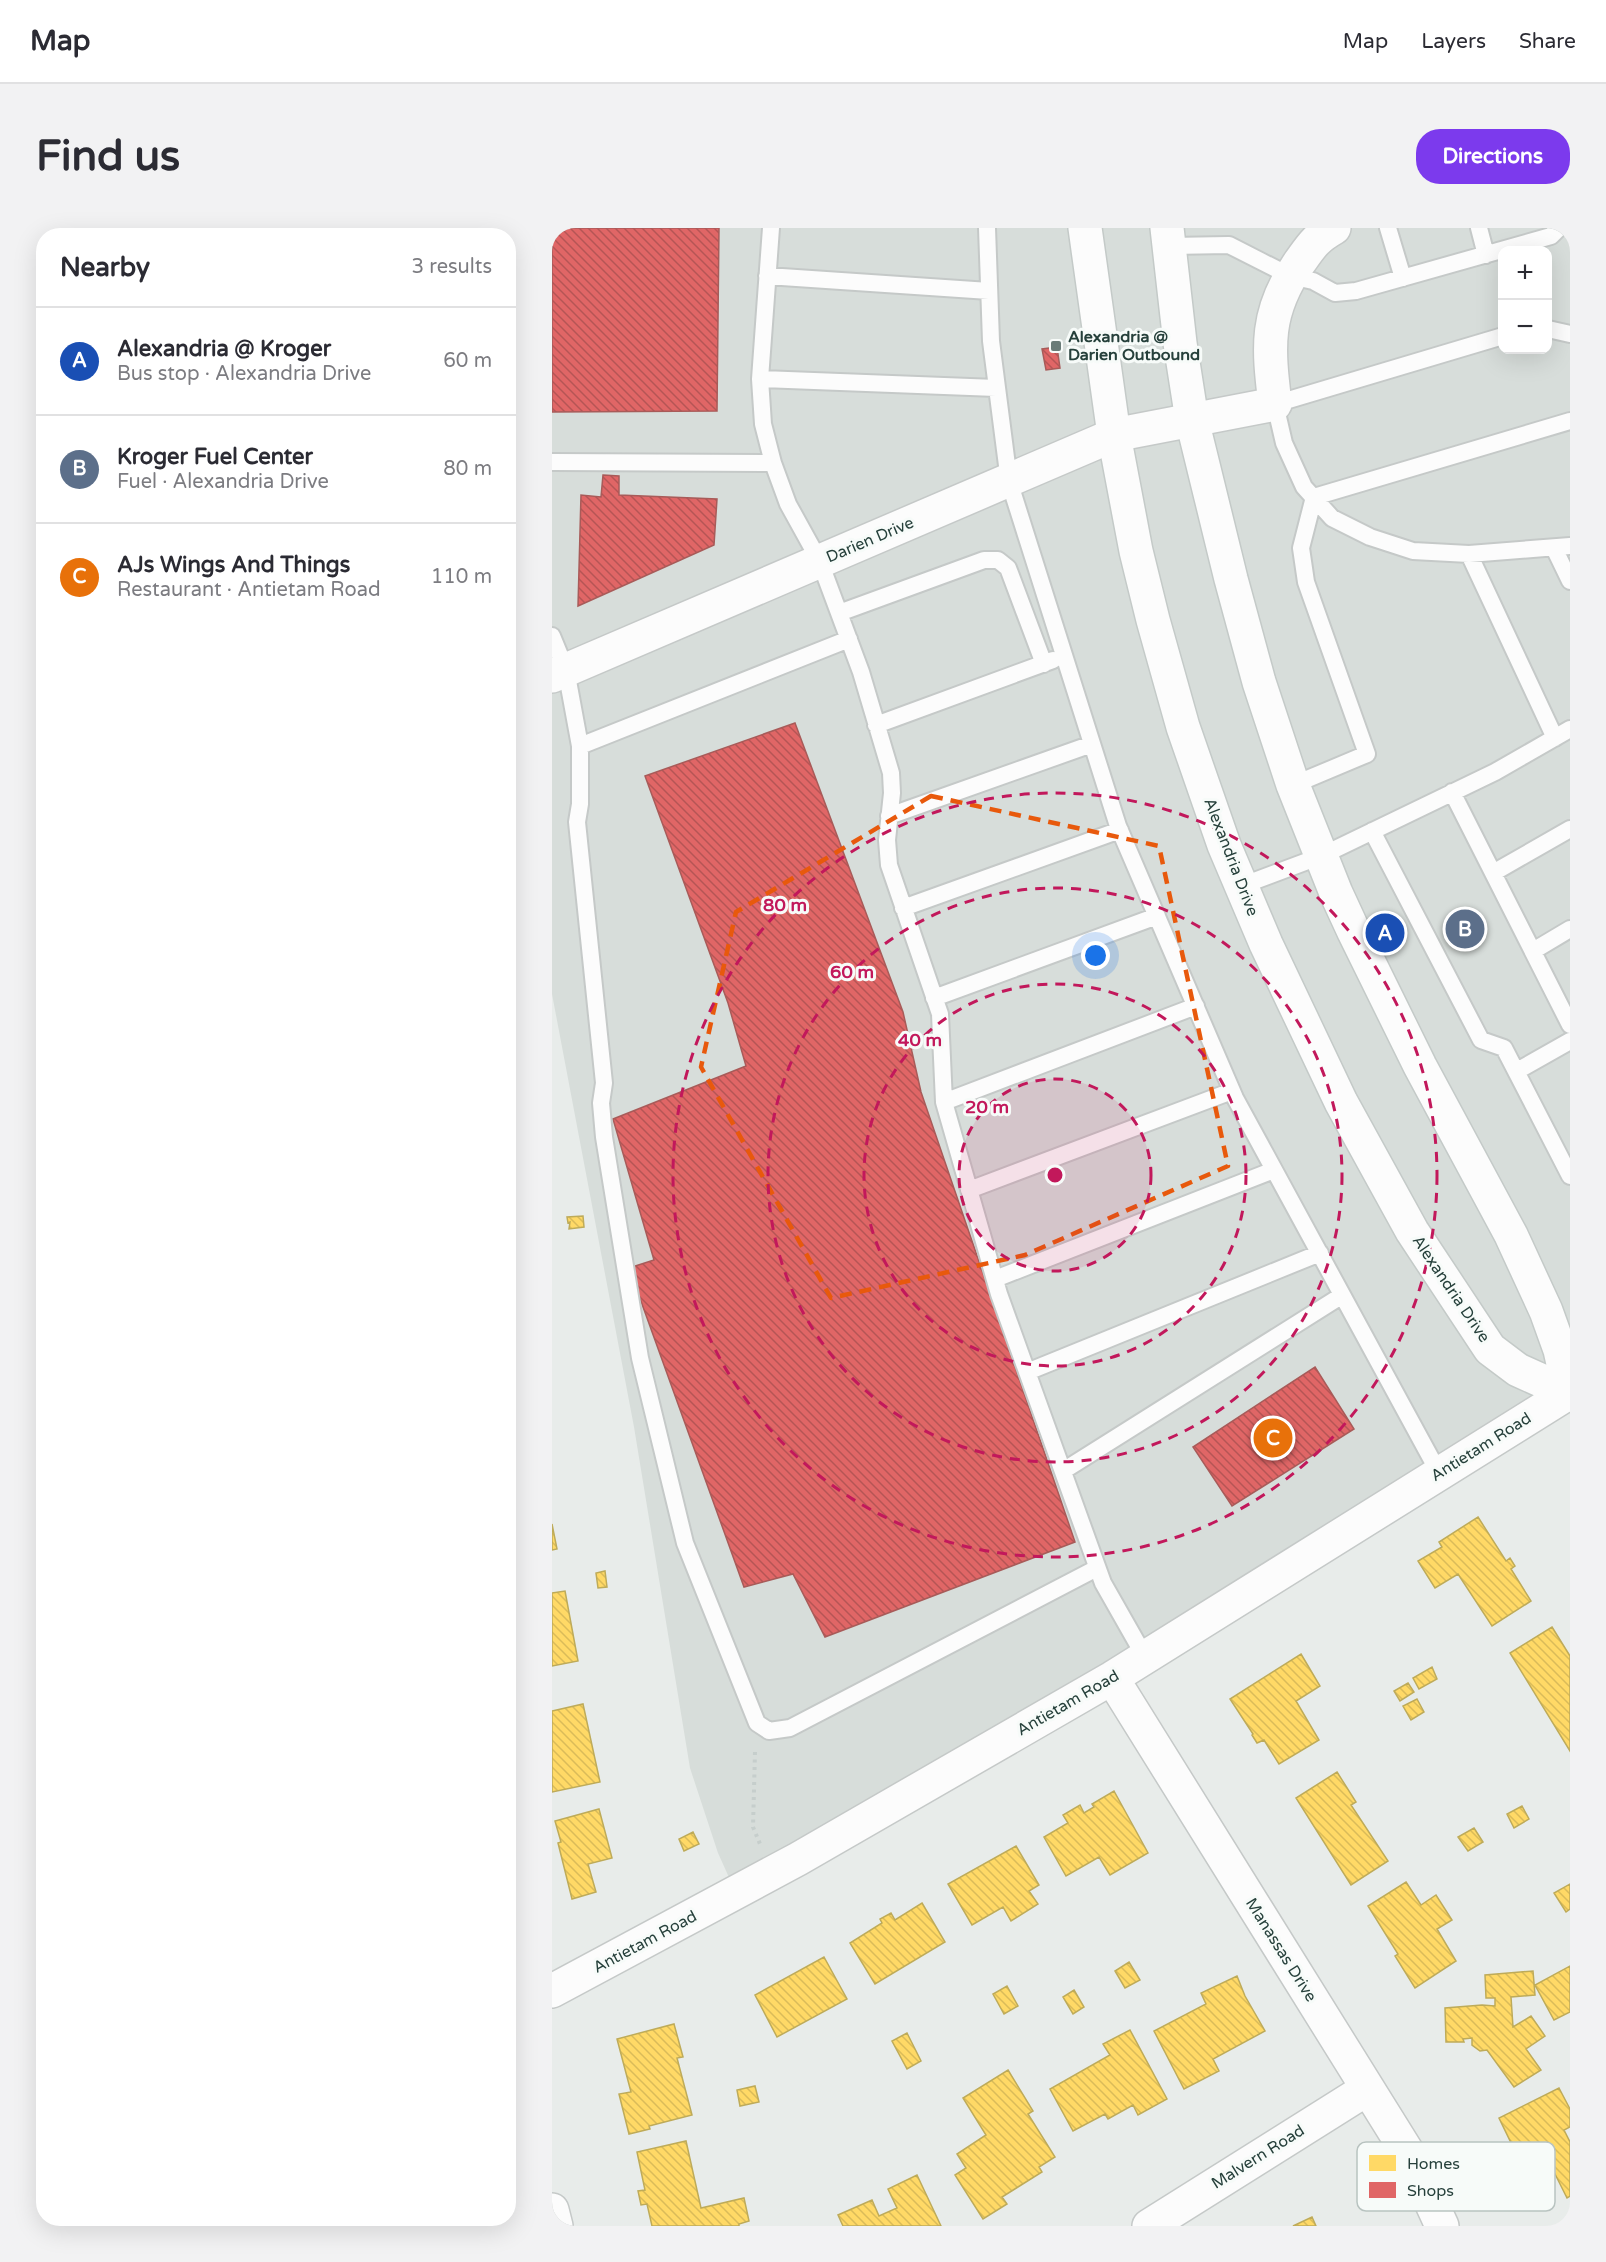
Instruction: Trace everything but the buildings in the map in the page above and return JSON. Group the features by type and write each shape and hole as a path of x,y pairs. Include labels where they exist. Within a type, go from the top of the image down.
{"street":[{"name":"Alexandria Drive","path":"1085,228 1114,435 1136,550 1153,621 1183,726 1224,845 1241,886 1341,1102 1412,1231 1490,1349 1518,1370 1570,1393"},
{"path":"1275,404 1270,350 1275,307 1290,276 1316,239 1334,228"},
{"path":"1168,237 1180,343 1192,420 1259,682 1293,785 1354,932 1415,1056 1511,1235 1546,1311 1560,1350 1570,1393"},
{"name":"Darien Drive","path":"559,673 1114,435 1275,404"},
{"name":"Antietam Road","path":"552,1991 773,1873 1112,1677 1570,1393"},
{"name":"Manassas Drive","path":"1112,1677 1401,2142"},
{"name":"Malvern Road","path":"1149,2226 1367,2089"},
{"path":"552,2210 556,2226"},
{"name":"Manassas Drive","path":"1435,2211 1442,2226"}],"lane":[{"path":"771,228 760,379 763,424 773,463 788,504 820,562 861,672 891,773 892,793 887,840 889,865 942,1028 944,1102 995,1279 1097,1568 1103,1583 1145,1657"},
{"path":"987,228 991,341 996,388 1004,426 1009,481 1120,830 1232,1091 1341,1296 1440,1473"},
{"path":"1388,228 1403,278"},
{"path":"1479,228 1486,255"},
{"path":"1168,237 1229,245 1290,276 1313,281 1335,293 1356,291 1486,255 1551,236 1559,228"},
{"path":"767,276 989,291"},
{"path":"1552,330 1570,334"},
{"path":"1498,337 1275,404 1284,443 1305,488 1332,518 1370,537 1413,551 1469,554 1562,547 1570,581"},
{"path":"760,379 996,388"},
{"path":"1314,498 1570,421"},
{"path":"552,462 773,463"},
{"path":"1293,785 1367,754 1306,582 1301,548 1314,498"},
{"path":"1469,554 1555,738"},
{"path":"839,613 984,560 998,560 1008,568 1044,664"},
{"path":"552,636 559,673 580,746 578,822 604,1083 601,1103 604,1137 640,1358 685,1543 756,1723 769,1731 790,1728 1097,1568"},
{"path":"580,746 849,639"},
{"path":"876,725 1065,656"},
{"path":"1241,886 1321,856 1495,772 1570,729"},
{"path":"889,816 1092,744"},
{"path":"1452,792 1570,1025"},
{"path":"1493,873 1570,829"},
{"path":"903,908 1120,830"},
{"path":"1372,831 1480,1040 1504,1048 1564,1147 1570,1176"},
{"path":"934,998 1157,916"},
{"path":"1533,951 1570,929"},
{"path":"944,1102 1196,1006"},
{"path":"1517,1071 1570,1041"},
{"path":"969,1190 1232,1091"},
{"path":"995,1279 1274,1170"},
{"path":"1027,1372 1320,1253"},
{"path":"1063,1471 1341,1296"}],"path":[{"path":"756,1723 753,1827 773,1873"}],"highlighted area":[{"path":"931,796 1159,846 1228,1166 1025,1255 831,1298 701,1067 736,912"}],"shaded area":[{"path":"552,228 1570,228 1570,1392 736,1893 718,1853 690,1768 634,1427 552,994"}],"place":[{"name":"Alexandria @ Darien Outbound","path":"1056,346"},
{"name":"Kroger Fuel Center","path":"1465,929"},
{"name":"Alexandria @ Kroger","path":"1385,933"},
{"name":"AJs Wings And Things","path":"1273,1438"}]}
